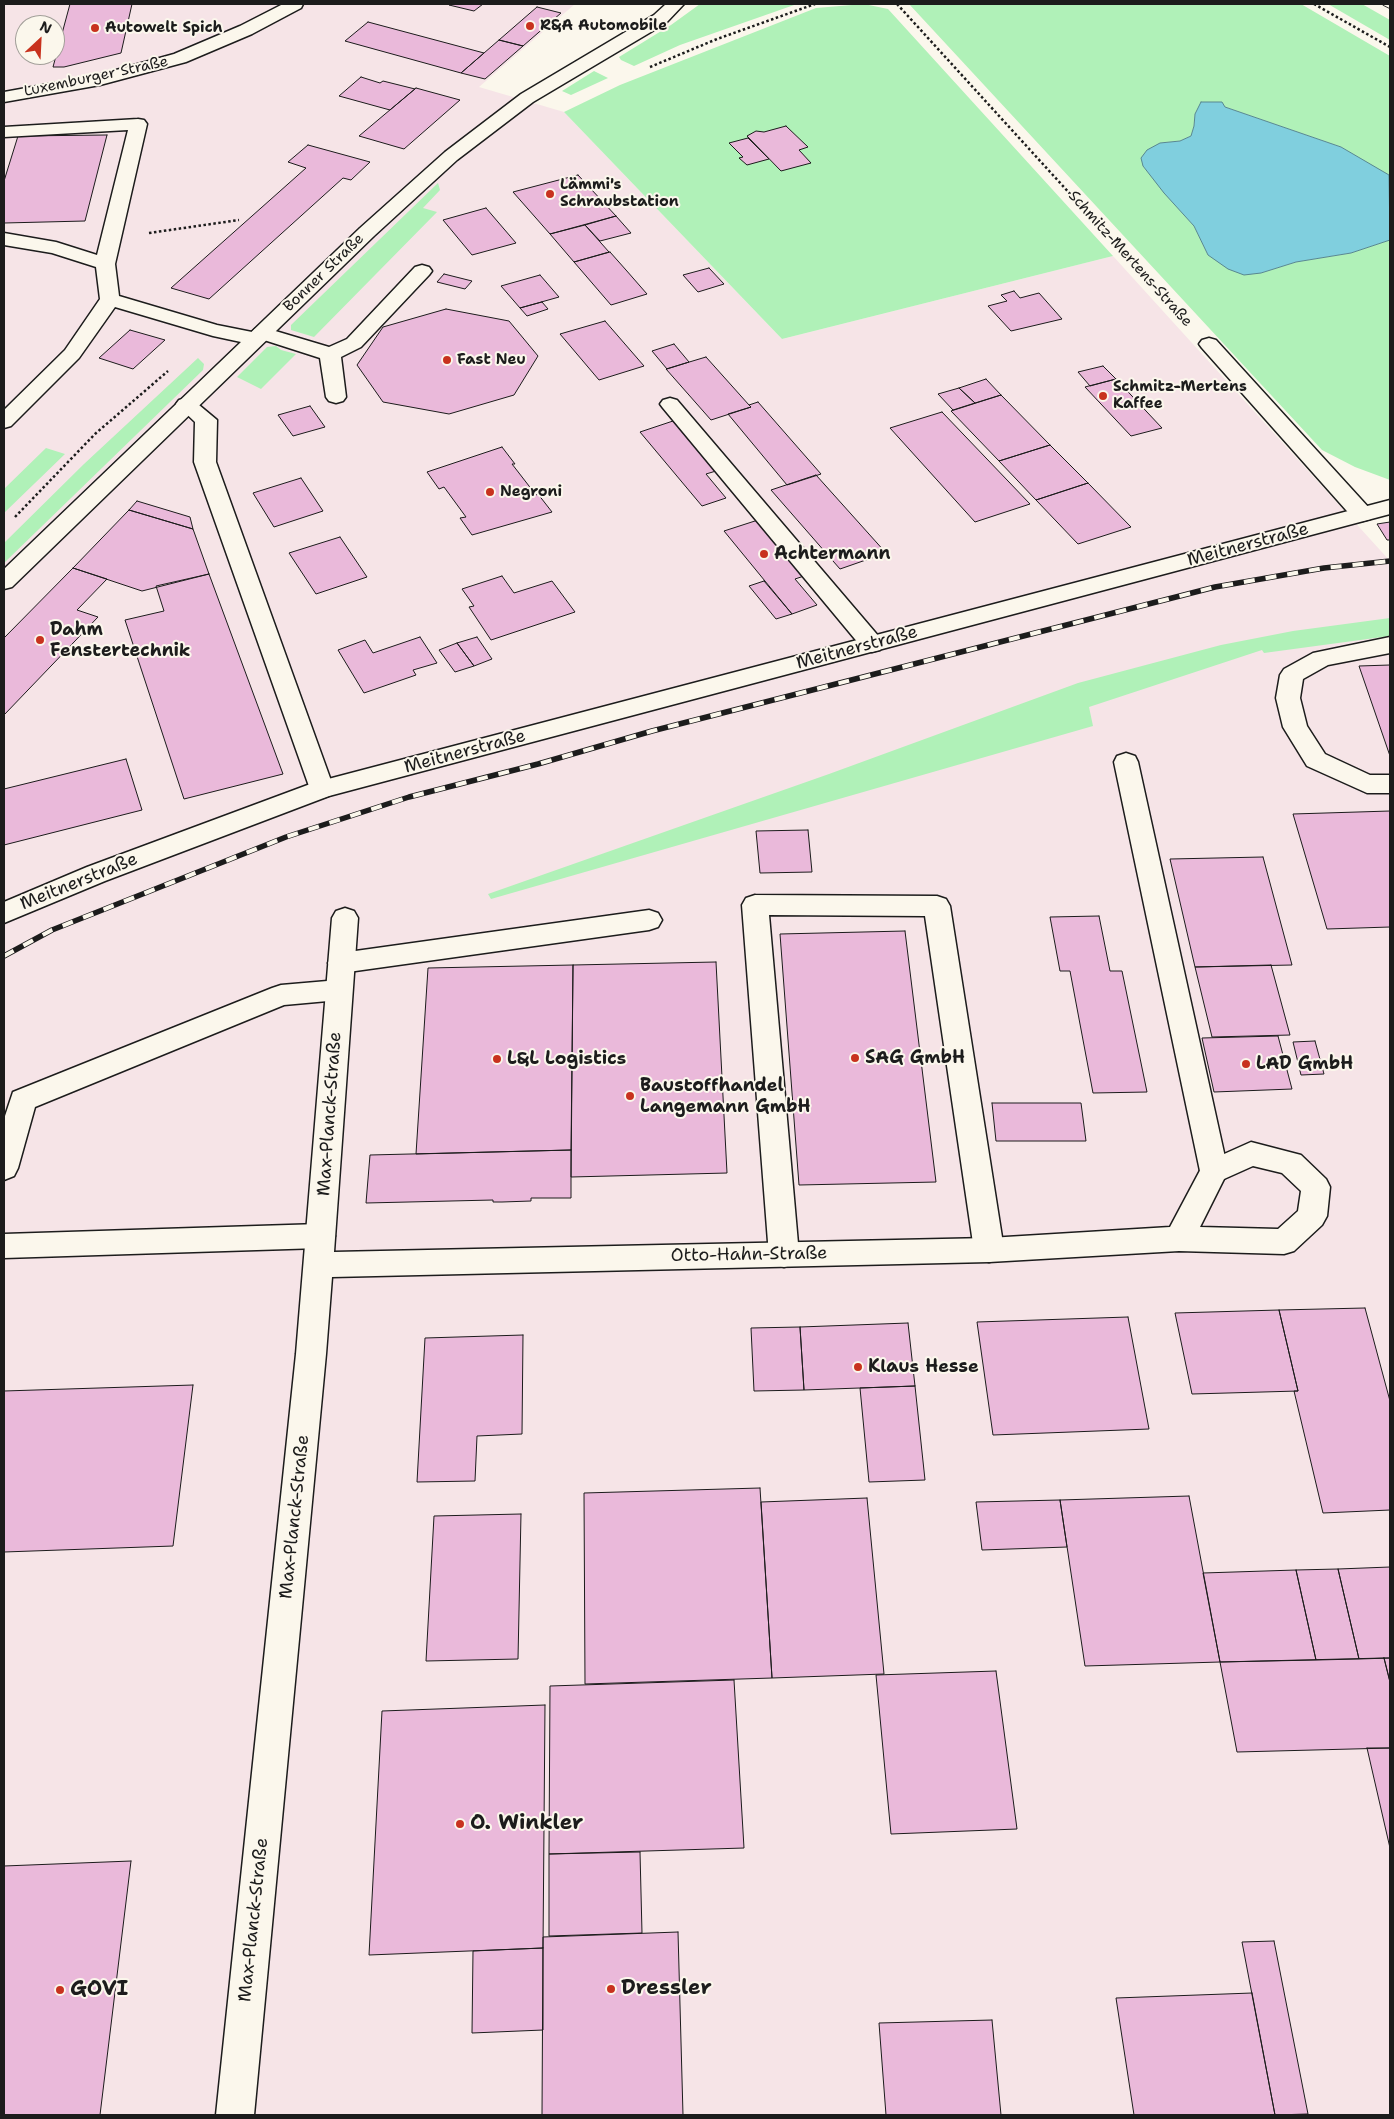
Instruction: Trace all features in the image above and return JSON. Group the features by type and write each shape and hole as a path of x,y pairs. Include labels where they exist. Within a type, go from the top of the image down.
{"street":[{"name":"Luxemburger Straße","path":"4,97 100,80 180,58 246,30 295,4"},
{"name":"Bonner Straße","path":"4,582 186,404 451,156 527,98 660,19 676,4"},
{"path":"4,132 138,124 105,264 110,300 72,354 4,422"},
{"path":"4,239 56,248 105,264"},
{"path":"110,300 213,330 258,336 330,354 354,343 422,271"},
{"path":"1209,344 1362,514"},
{"path":"330,354 336,397"},
{"path":"186,404 206,420 205,462 322,789"},
{"path":"670,404 872,644"},
{"name":"Meitnerstraße","path":"4,913 96,874 322,789 1390,507"},
{"path":"1390,645 1321,659 1292,675 1288,698 1296,727 1316,760 1367,784 1390,784"},
{"path":"1126,762 1214,1171 1179,1240"},
{"path":"784,1255 754,905 937,906 989,1250"},
{"name":"Max-Planck-Straße","path":"235,2115 311,1354 345,918"},
{"path":"4,1168 23,1100 281,995 340,977 649,920"},
{"name":"Otto-Hahn-Straße","path":"4,1246 784,1255 989,1250 1179,1240 1284,1242 1312,1216 1316,1187 1291,1163 1251,1154 1214,1171"}],"path":[{"path":"649,67 717,39 815,4"},
{"name":"Schmitz-Mertens-Straße","path":"897,4 1184,319 1209,344"},
{"path":"1314,4 1390,47"},
{"path":"111,238 239,220"}],"shaded area":[{"path":"4,4 575,4 479,87 564,112 782,339 1113,256 1390,561 1390,2115 4,2115"}],"green space":[{"path":"700,4 797,4 680,45 634,66 621,60 619,57 671,25"},
{"path":"864,4 888,9 1113,256 782,339 564,112 620,85 816,8"},
{"path":"909,4 1301,4 1390,56 1390,177 1341,147 1225,107 1195,114 1191,136 1180,141 1160,143 1143,166 1194,226 1208,255 1261,273 1296,262 1351,253 1390,240 1390,480 1355,467 1322,450"},
{"path":"1328,4 1362,4 1390,20 1390,40"},
{"path":"594,71 608,78 571,95 562,91"},
{"path":"438,183 440,190 423,208 437,212 314,337 291,330 291,325"},
{"path":"276,346 281,350 296,354 261,389 237,377 267,347"},
{"path":"198,358 204,364 203,370 4,563 4,543 84,464"},
{"path":"46,448 65,454 4,513 4,489"},
{"path":"1390,618 1390,636 1264,653 1262,650 1089,707 1093,726 491,899 488,894 829,774 1078,683 1221,645 1293,631"}],"water":[{"path":"1201,102 1222,102 1225,107 1341,147 1389,175 1390,240 1351,253 1296,262 1261,273 1244,275 1228,269 1208,255 1194,226 1164,193 1143,166 1141,158 1147,150 1160,143 1180,141 1191,136 1195,114"}],"building":[{"name":"Autowelt Spich","path":"70,4 132,4 121,53 64,67 53,67 54,65 65,65 65,23"},
{"path":"483,4 474,11 449,5"},
{"name":"R&A Automobile","path":"537,7 561,13 523,46 499,40"},
{"path":"368,22 484,53 461,73 345,41"},
{"path":"499,40 523,46 485,79 461,73"},
{"path":"361,77 380,83 383,81 415,89 390,110 339,96"},
{"path":"416,88 460,100 404,149 359,136"},
{"path":"786,126 808,147 799,150 811,163 781,171 747,136 756,131 764,132"},
{"path":"107,135 85,221 4,223 4,181 18,136"},
{"path":"748,138 769,159 747,165 739,158 743,157 729,143"},
{"path":"308,145 370,162 351,180 343,178 209,299 171,288 306,168 288,162"},
{"path":"578,175 616,216 550,234 513,192"},
{"path":"486,208 516,243 472,255 443,220"},
{"path":"616,216 631,233 600,241 585,225"},
{"path":"585,225 609,252 574,262 550,234"},
{"path":"610,252 647,294 611,305 574,262"},
{"path":"709,268 724,284 698,292 683,275"},
{"path":"444,274 472,281 465,289 437,282"},
{"path":"540,275 559,297 520,308 501,286"},
{"path":"1014,291 1020,298 1039,293 1062,319 1011,331 988,306 1007,301 1001,295"},
{"path":"542,302 548,309 527,316 520,308"},
{"name":"Fast Neu","path":"446,309 509,321 538,356 514,395 449,414 383,402 357,365 383,327"},
{"path":"605,321 644,366 599,380 560,334"},
{"path":"130,330 165,340 133,369 99,358"},
{"path":"674,344 689,362 667,369 652,351"},
{"path":"706,357 751,407 711,420 666,369"},
{"path":"1103,366 1116,379 1090,386 1078,372"},
{"path":"986,379 1001,395 975,403 959,388"},
{"path":"1116,379 1162,428 1131,436 1085,387"},
{"path":"959,388 975,403 953,410 938,394"},
{"path":"1001,395 1050,445 999,461 951,411"},
{"path":"758,402 821,474 787,485 728,414 751,407 749,405"},
{"path":"310,406 325,427 293,436 278,415"},
{"path":"942,412 1030,504 975,522 890,428"},
{"path":"673,421 716,471 706,474 726,498 702,506 640,432"},
{"path":"1050,445 1088,483 1036,500 999,461"},
{"name":"Negroni","path":"502,447 515,464 512,464 552,512 472,535 460,518 466,517 444,487 439,489 427,472"},
{"path":"816,475 886,553 840,569 771,490"},
{"path":"301,478 323,511 274,527 253,493"},
{"path":"1088,483 1131,527 1078,544 1036,500"},
{"path":"137,501 190,517 193,529 129,510"},
{"path":"129,510 193,529 209,574 142,591 73,568"},
{"name":"Achtermann","path":"758,520 804,576 795,579 817,605 792,614 724,531"},
{"path":"1390,522 1390,540 1387,540 1377,524"},
{"path":"340,537 367,577 316,594 289,553"},
{"name":"Dahm Fenstertechnik","path":"73,568 107,579 77,610 98,617 4,715 4,638"},
{"path":"209,574 283,774 184,799 125,620 164,611 156,586"},
{"path":"502,576 514,593 552,581 575,612 491,640 469,607 474,606 462,589"},
{"path":"764,581 792,614 776,619 749,586"},
{"path":"420,637 437,663 413,670 416,675 364,693 338,650 365,640 373,653"},
{"path":"477,637 492,659 474,666 457,643"},
{"path":"457,643 474,666 455,672 439,650"},
{"path":"1390,665 1390,756 1359,666"},
{"path":"126,759 142,810 4,845 4,789"},
{"path":"1390,811 1390,927 1327,929 1293,814"},
{"path":"808,830 812,872 760,873 756,831"},
{"path":"1263,857 1292,965 1195,967 1170,859"},
{"path":"1099,916 1110,971 1122,971 1147,1092 1093,1093 1070,971 1060,971 1050,917"},
{"name":"SAG GmbH","path":"905,931 936,1182 799,1185 780,934"},
{"path":"716,962 727,1173 571,1177 573,965"},
{"name":"L&L Logistics","path":"573,965 571,1150 416,1154 428,968"},
{"path":"1271,965 1290,1035 1212,1037 1195,967"},
{"name":"LAD GmbH","path":"1278,1036 1292,1089 1214,1092 1202,1038"},
{"path":"1315,1041 1324,1074 1301,1075 1293,1042"},
{"path":"992,1103 1081,1103 1086,1141 996,1141"},
{"path":"571,1150 571,1198 531,1198 531,1201 502,1202 493,1202 493,1200 366,1203 370,1155"},
{"path":"1365,1308 1390,1401 1390,1510 1323,1513 1294,1391 1298,1391 1279,1310"},
{"path":"1279,1310 1298,1391 1192,1394 1175,1313"},
{"path":"1128,1317 1149,1429 993,1435 977,1322"},
{"name":"Klaus Hesse","path":"908,1323 915,1386 804,1390 800,1327"},
{"path":"800,1327 804,1390 754,1391 751,1328"},
{"path":"523,1335 522,1434 477,1436 475,1481 417,1482 425,1338"},
{"path":"193,1385 173,1546 4,1552 4,1391"},
{"path":"915,1386 925,1480 869,1482 860,1388"},
{"path":"760,1488 772,1678 585,1684 584,1493"},
{"path":"1189,1496 1220,1662 1085,1666 1060,1500"},
{"path":"867,1498 884,1674 772,1678 761,1502"},
{"path":"1060,1500 1067,1547 982,1550 976,1502"},
{"path":"521,1514 518,1659 426,1661 434,1516"},
{"path":"1390,1567 1390,1658 1359,1659 1338,1569"},
{"path":"1338,1569 1359,1659 1316,1660 1296,1570"},
{"path":"1296,1570 1316,1660 1220,1662 1203,1573"},
{"path":"1384,1658 1390,1658 1390,1682"},
{"path":"1384,1658 1390,1682 1390,1748 1237,1752 1220,1662"},
{"path":"996,1671 1017,1829 891,1834 876,1675"},
{"path":"734,1680 744,1848 549,1854 550,1686"},
{"name":"O. Winkler","path":"545,1705 543,1948 369,1955 382,1711"},
{"path":"1367,1748 1390,1748 1390,1848"},
{"path":"640,1852 642,1933 549,1936 549,1854"},
{"name":"GOVI","path":"131,1861 100,2115 4,2115 4,1866"},
{"name":"Dressler","path":"678,1932 683,2115 542,2115 543,1937"},
{"path":"1274,1941 1308,2114 1275,2115 1242,1942"},
{"path":"543,1948 543,2030 472,2033 473,1951"},
{"path":"1252,1993 1275,2115 1134,2115 1116,1998"},
{"path":"992,2020 1001,2115 886,2115 879,2023"}],"railway":[{"path":"1384,4 1390,7"},
{"path":"4,956 52,930 286,837 409,797 538,764 652,731 1215,587 1324,568 1390,561"}],"place":[{"name":"R&A Automobile","path":"530,26"},
{"name":"Autowelt Spich","path":"95,28"},
{"name":"Lämmi's Schraubstation","path":"550,194"},
{"name":"Fast Neu","path":"447,360"},
{"name":"Schmitz-Mertens Kaffee","path":"1103,396"},
{"name":"Negroni","path":"490,492"},
{"name":"Achtermann","path":"764,554"},
{"name":"Dahm Fenstertechnik","path":"40,640"},
{"name":"SAG GmbH","path":"855,1058"},
{"name":"L&L Logistics","path":"497,1059"},
{"name":"LAD GmbH","path":"1246,1064"},
{"name":"Baustoffhandel Langemann GmbH","path":"630,1096"},
{"name":"Klaus Hesse","path":"858,1367"},
{"name":"O. Winkler","path":"460,1824"},
{"name":"Dressler","path":"611,1989"},
{"name":"GOVI","path":"60,1990"}]}
